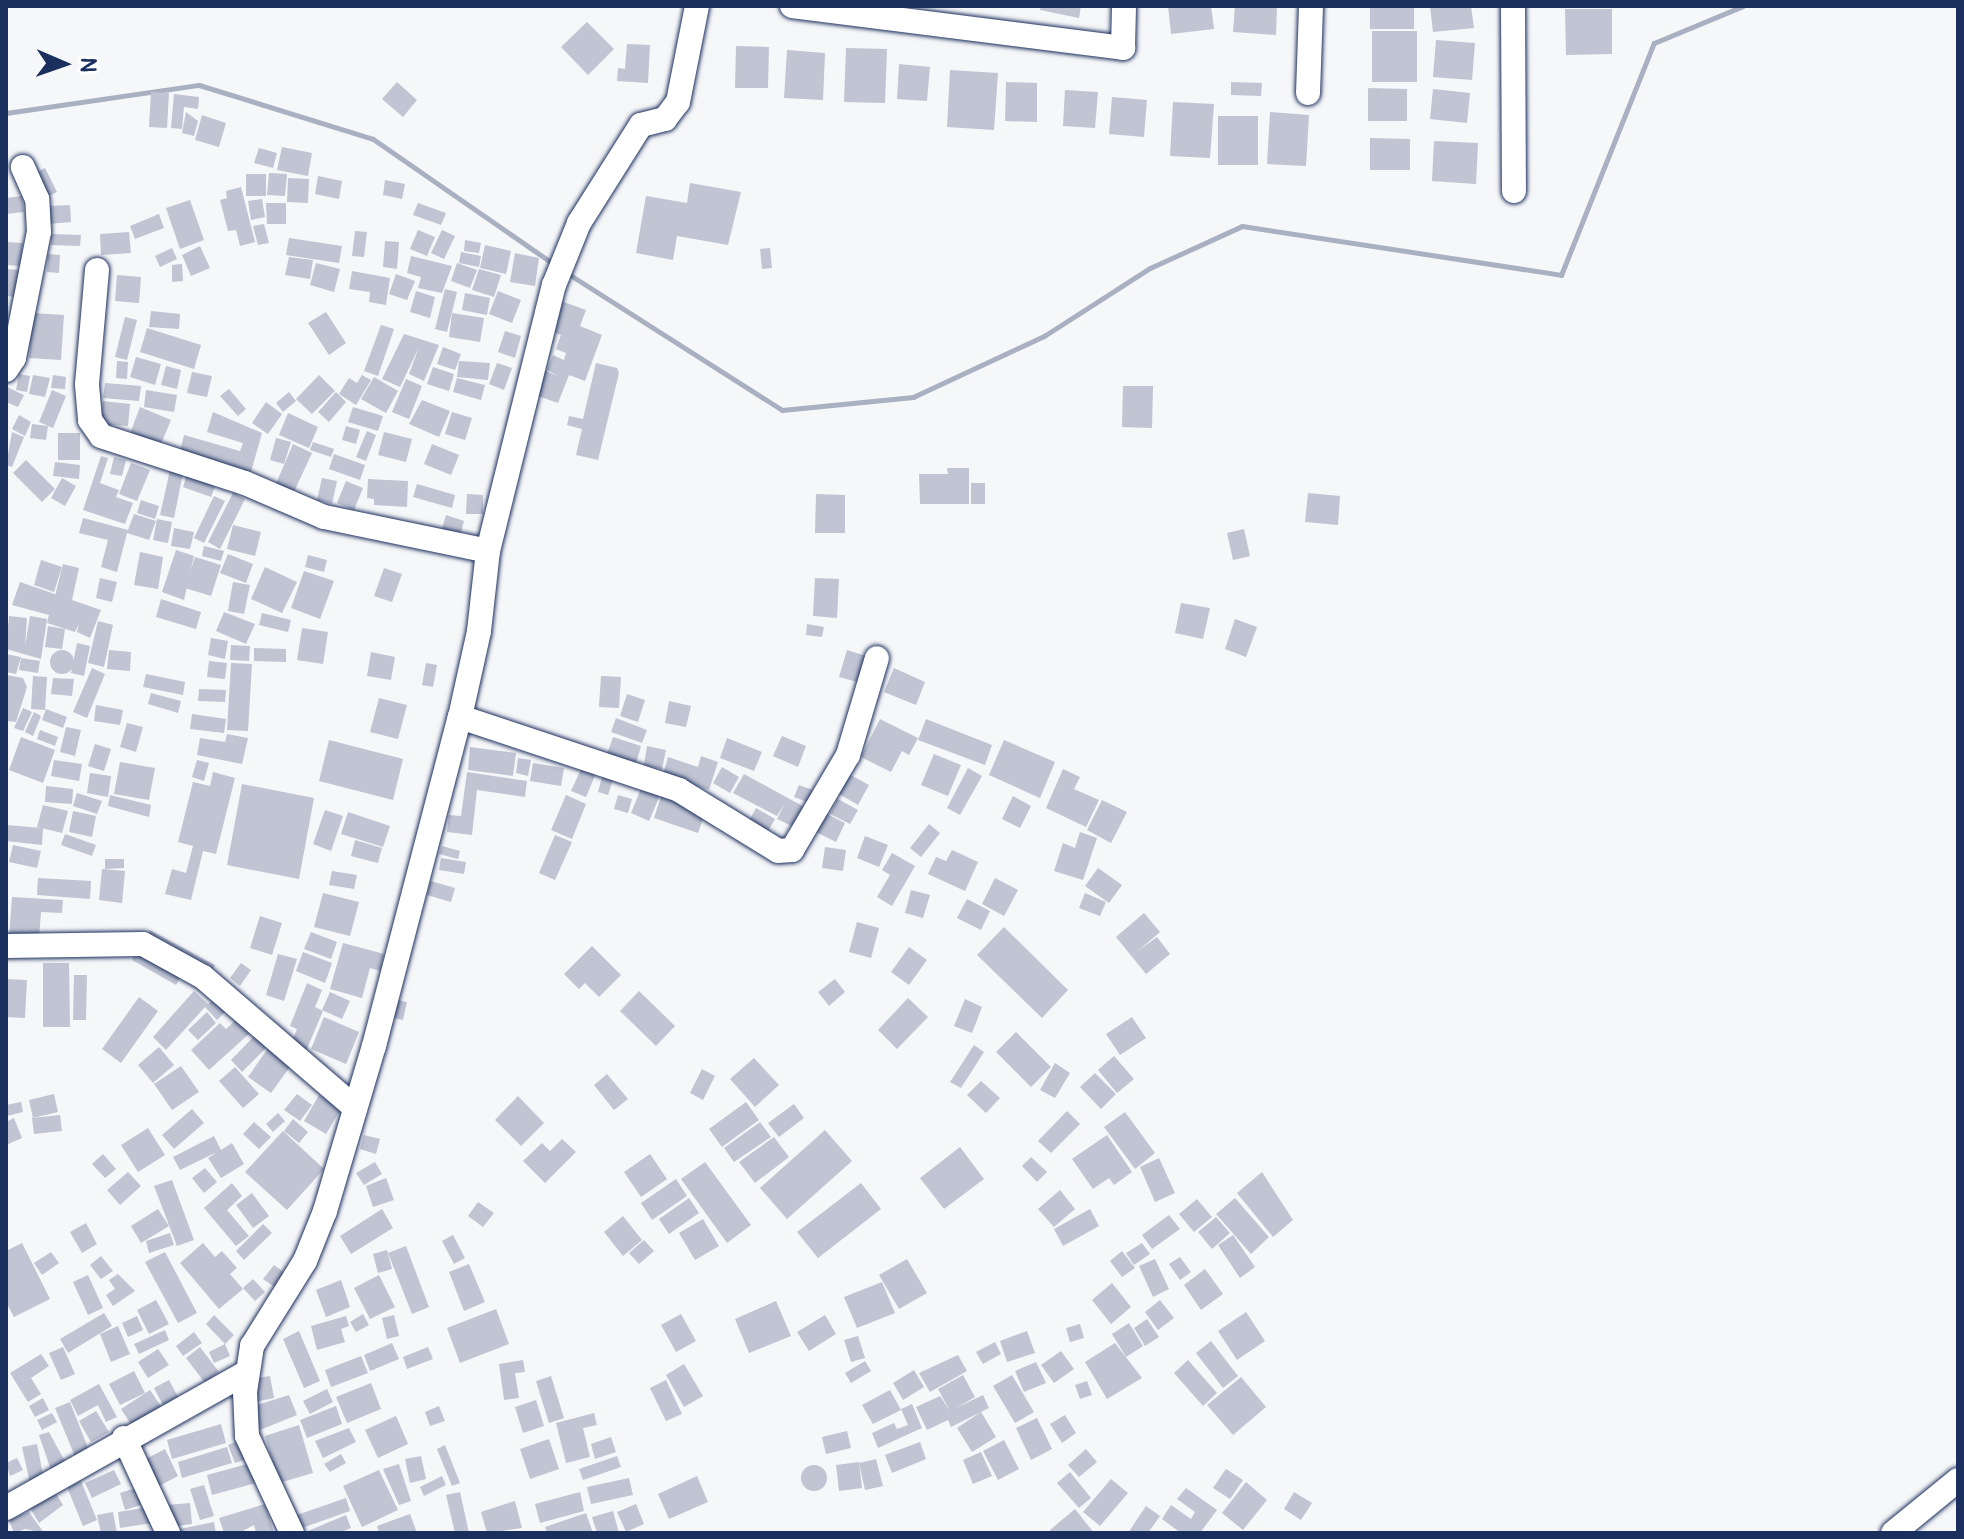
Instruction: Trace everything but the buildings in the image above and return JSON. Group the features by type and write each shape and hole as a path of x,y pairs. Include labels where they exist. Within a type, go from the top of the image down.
{"street":[{"path":"292,1533 247,1436 247,1372 252,1346 305,1261 325,1211 460,717 479,631 488,551 554,285 579,223 641,125 665,119 678,102 697,6"},
{"path":"792,6 1123,48 1124,6"},
{"path":"1308,93 1311,6"},
{"path":"1513,6 1514,191"},
{"path":"6,370 27,306 39,232 37,199 23,167"},
{"path":"97,270 87,385 90,420 101,436 245,483 324,517 488,551"},
{"path":"460,717 679,790 778,851 792,850 848,755 877,658"},
{"path":"6,946 143,944 203,977 354,1107"},
{"path":"6,1508 124,1438 247,1372"},
{"path":"124,1438 168,1533"},
{"path":"1893,1533 1958,1480"}],"waterway":[{"path":"567,273 782,410 913,397 1044,336 1150,268 1242,226 1561,275 1654,43 1743,6"},
{"path":"6,113 199,85 373,139 555,265"}]}
